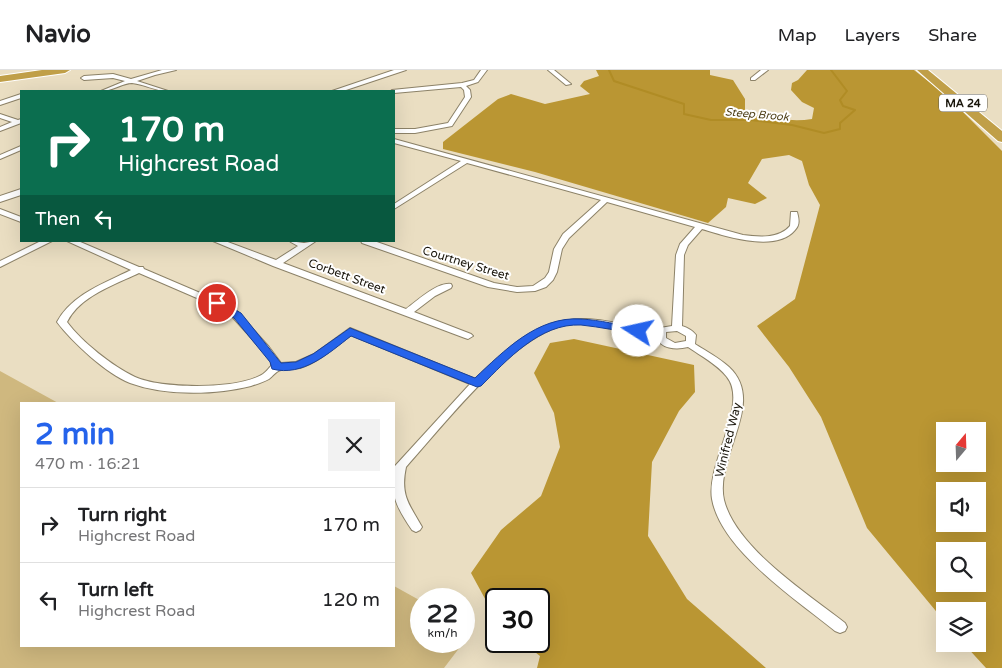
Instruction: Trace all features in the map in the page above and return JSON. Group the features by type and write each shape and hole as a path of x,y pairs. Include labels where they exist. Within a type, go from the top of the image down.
{"highway":[{"path":"0,75 35,70"},
{"path":"0,79 65,70"},
{"name":"MA 24","path":"922,70 968,107 1002,138"},
{"name":"MA 24","path":"934,70 1002,124"}],"main road":[{"path":"339,90 402,70"},
{"path":"0,199 20,192"}],"street":[{"path":"107,90 154,73 173,70"},
{"path":"395,92 462,85 476,81 484,70"},
{"path":"551,70 568,84"},
{"path":"753,79 765,70"},
{"path":"84,78 109,76 162,90"},
{"path":"395,131 411,132 450,125 468,98 467,91 462,85"},
{"path":"0,103 20,96"},
{"path":"0,116 20,122"},
{"path":"0,129 20,122"},
{"path":"395,141 742,237 772,238 782,235 795,227 797,221 794,214"},
{"path":"0,157 20,148"},
{"path":"395,206 466,161"},
{"name":"Courtney Street","path":"368,242 491,285 512,289 537,287 544,285 551,278 558,249 563,239 606,199"},
{"path":"0,211 20,220"},
{"path":"677,328 680,255 684,244 700,226"},
{"path":"0,264 46,242"},
{"path":"73,242 140,269 232,311 276,362 276,367"},
{"name":"Corbett Street","path":"220,242 468,336"},
{"path":"276,264 309,243"},
{"path":"140,269 78,303 68,311 62,320 63,325 108,364 134,380 181,390 246,384 262,379 276,367 298,365 317,356 350,331 477,383"},
{"path":"408,312 432,294 448,286"},
{"path":"416,527 401,504 396,484 402,466 477,383 510,351 554,325 579,322 660,334 666,329 677,328 691,334 692,340 689,344 669,345 663,341 660,334"},
{"name":"Winifred Way","path":"689,344 720,366 733,378 739,391 738,408 718,472 718,499 731,529 760,562 840,626"}],"shaded area":[{"path":"596,70 710,70 710,75 733,80 745,99 745,112 779,119 804,120 812,119 814,108 802,102 791,90 792,83 798,80 807,70 914,70 947,96 1002,151 1002,668 986,668 971,652 986,652 986,602 936,602 936,611 867,528 821,417 789,367 757,326 795,299 820,205 809,185 802,161 789,155 762,159 748,183 767,198 755,204 728,198 726,207 708,223 535,172 443,149 443,142 498,99 511,94 545,104 590,94 580,86 584,81 599,76"},
{"path":"574,339 694,365 695,392 679,411 652,462 648,536 687,599 766,668 537,668 540,656 536,653 550,653 550,588 485,588 485,599 471,573 501,530 541,496 560,447 554,413 534,373 550,343"},
{"path":"0,371 56,402 20,402 20,647 395,647 395,587 410,595 410,653 455,653 444,668 0,668"}],"waterway":[{"name":"Steep Brook","path":"609,70 614,81 684,104 684,114 711,120 751,120 792,125 824,133 840,129 840,123 855,110 843,106 840,100 847,91 831,70"}],"route":[{"path":"217,303 230,309 237,316 276,362 276,367 298,365 317,356 350,331 477,383 510,351 554,325 579,322 638,331"}]}
